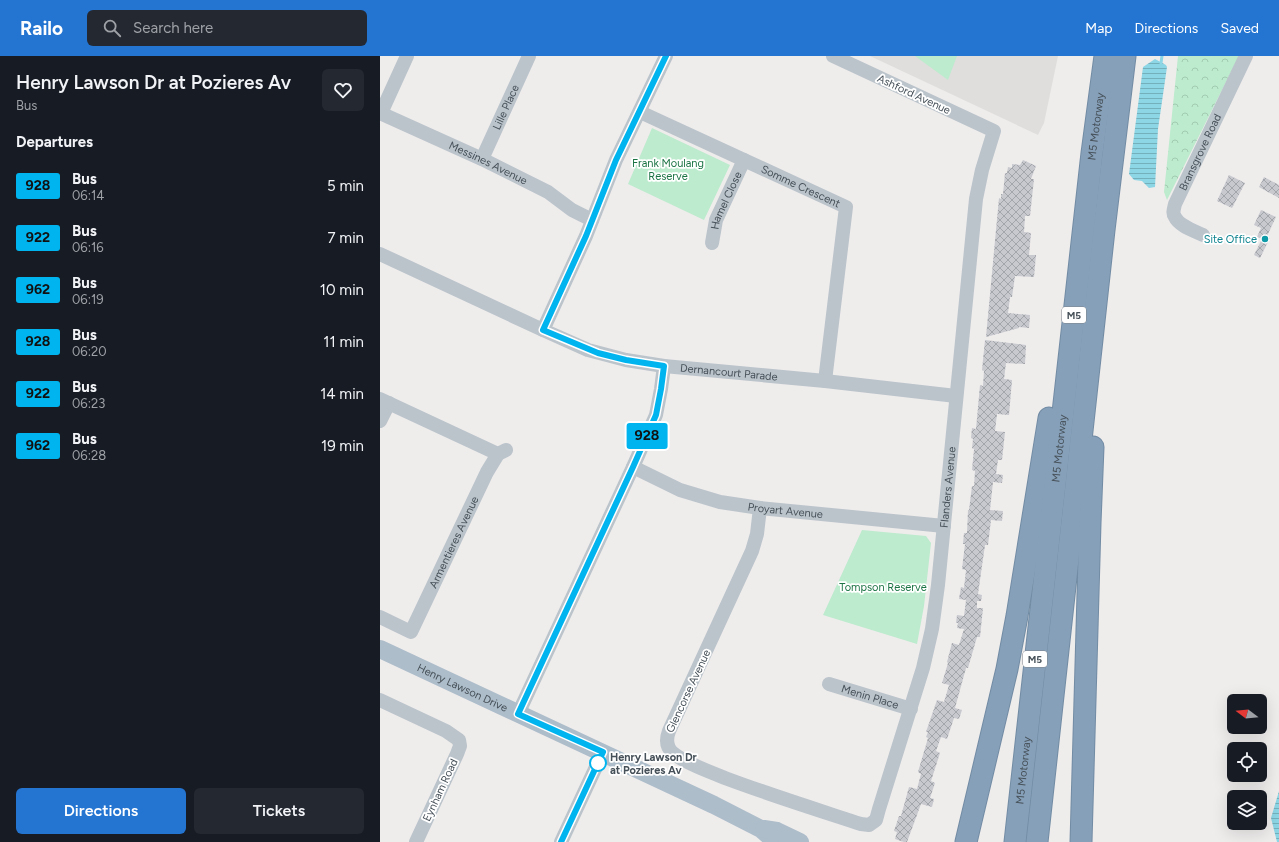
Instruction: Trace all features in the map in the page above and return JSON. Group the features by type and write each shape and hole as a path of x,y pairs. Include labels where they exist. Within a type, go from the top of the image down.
{"highway":[{"name":"M5 Motorway","path":"1015,842 1092,153 1105,56"},
{"name":"M5 Motorway","path":"1037,842 1124,56"},
{"path":"966,839 998,705 1017,616 1092,153"},
{"path":"1082,842 1091,484 1104,230"}],"main road":[{"name":"Henry Lawson Drive","path":"380,649 603,752 761,829 776,842"},
{"name":"Henry Lawson Drive","path":"761,829 777,831 800,842"}],"street":[{"path":"380,113 406,56"},
{"name":"Lille Place","path":"482,159 529,56"},
{"path":"543,330 592,220 616,160 666,56"},
{"name":"Ashford Avenue","path":"833,56 994,132"},
{"name":"Bransgrove Road","path":"1203,235 1180,223 1175,218 1173,213 1175,204 1246,56"},
{"name":"Somme Crescent","path":"640,112 846,207 825,381"},
{"name":"Messines Avenue","path":"380,113 482,159 548,192 572,210 592,220"},
{"name":"Flanders Avenue","path":"861,824 869,826 876,820 911,709 932,629 938,585 976,198 982,170 994,132"},
{"name":"Hamel Close","path":"712,243 716,220 744,160"},
{"name":"Dernancourt Parade","path":"380,254 588,350 626,360 664,366 825,381 956,396"},
{"path":"518,714 656,415 664,366"},
{"path":"380,421 385,401"},
{"name":"Armentieres Avenue","path":"380,617 411,632 487,472 502,452 385,401"},
{"name":"Proyart Avenue","path":"633,467 680,490 720,502 760,508 944,526"},
{"name":"Glencorse Avenue","path":"760,508 757,534 752,551 669,731 667,742 669,748 677,756 708,771 750,787 861,824"},
{"name":"Menin Place","path":"829,684 911,709"},
{"name":"Eynham Road","path":"380,700 446,731 458,738 460,743 457,754 416,842"},
{"path":"561,842 603,752"}],"shaded area":[{"path":"870,56 1058,56 1044,123 1038,135"}],"green space":[{"path":"915,56 957,56 948,80"},
{"path":"1178,56 1239,56 1167,200 1164,192"},
{"name":"Frank Moulang Reserve","path":"652,128 730,165 704,220 628,184"},
{"name":"Tompson Reserve","path":"862,530 926,536 931,543 924,606 917,644 823,615"}],"water":[{"path":"1155,59 1167,67 1158,129 1155,187 1149,188 1142,181 1134,180 1129,174 1143,67"},
{"path":"1279,791 1279,842 1277,842 1271,818"}],"building":[{"path":"1023,160 1036,166 1031,179 1034,179 1030,216 1025,216 1024,232 1031,233 1029,255 1036,255 1034,277 1015,276 1008,313 1030,315 1029,328 1019,327 986,337 999,198 1001,199 1001,194 1003,194 1005,173 1007,173 1008,167 1012,168 1012,164 1020,165"},
{"path":"1229,175 1245,183 1232,208 1217,201"},
{"path":"1264,177 1279,185 1279,198 1259,187"},
{"path":"1261,210 1276,217 1267,236 1270,238 1260,258 1254,255 1262,239 1257,237 1261,228 1254,225"},
{"path":"985,340 1026,345 1025,364 1006,363 1004,379 1012,380 1009,415 997,414 995,431 1005,432 1002,460 998,460 996,474 1003,475 1002,483 993,482 990,510 1003,511 1002,521 991,520 988,545 985,545 978,594 982,595 981,601 977,601 977,608 983,608 980,637 977,637 968,668 966,668 955,708 962,710 959,719 954,718 947,739 941,737 936,751 940,753 931,781 935,783 930,798 934,799 932,807 921,804 907,842 904,842 895,839 897,832 894,831 899,816 901,816 909,787 917,789 921,774 918,772 928,738 926,737 928,732 926,732 937,700 944,702 949,685 942,683 952,643 959,645 964,629 957,628 958,623 956,623 957,615 964,616 966,600 959,599 961,587 964,588 966,570 962,569 965,544 963,544 964,533 967,533 968,510 972,486 974,486 975,471 972,470 974,449 972,448 973,439 971,438 972,428 976,429 980,385 983,386 984,371 982,370"}],"waterway":[{"path":"1161,63 1162,56"}],"bus line":[{"name":"928","path":"561,842 603,752 518,714 656,415 664,366 626,360 598,353 543,330 586,236 616,160 666,56"}],"place":[{"name":"Site Office","path":"1265,239"},
{"name":"Henry Lawson Dr at Pozieres Av","path":"598,763"}]}
